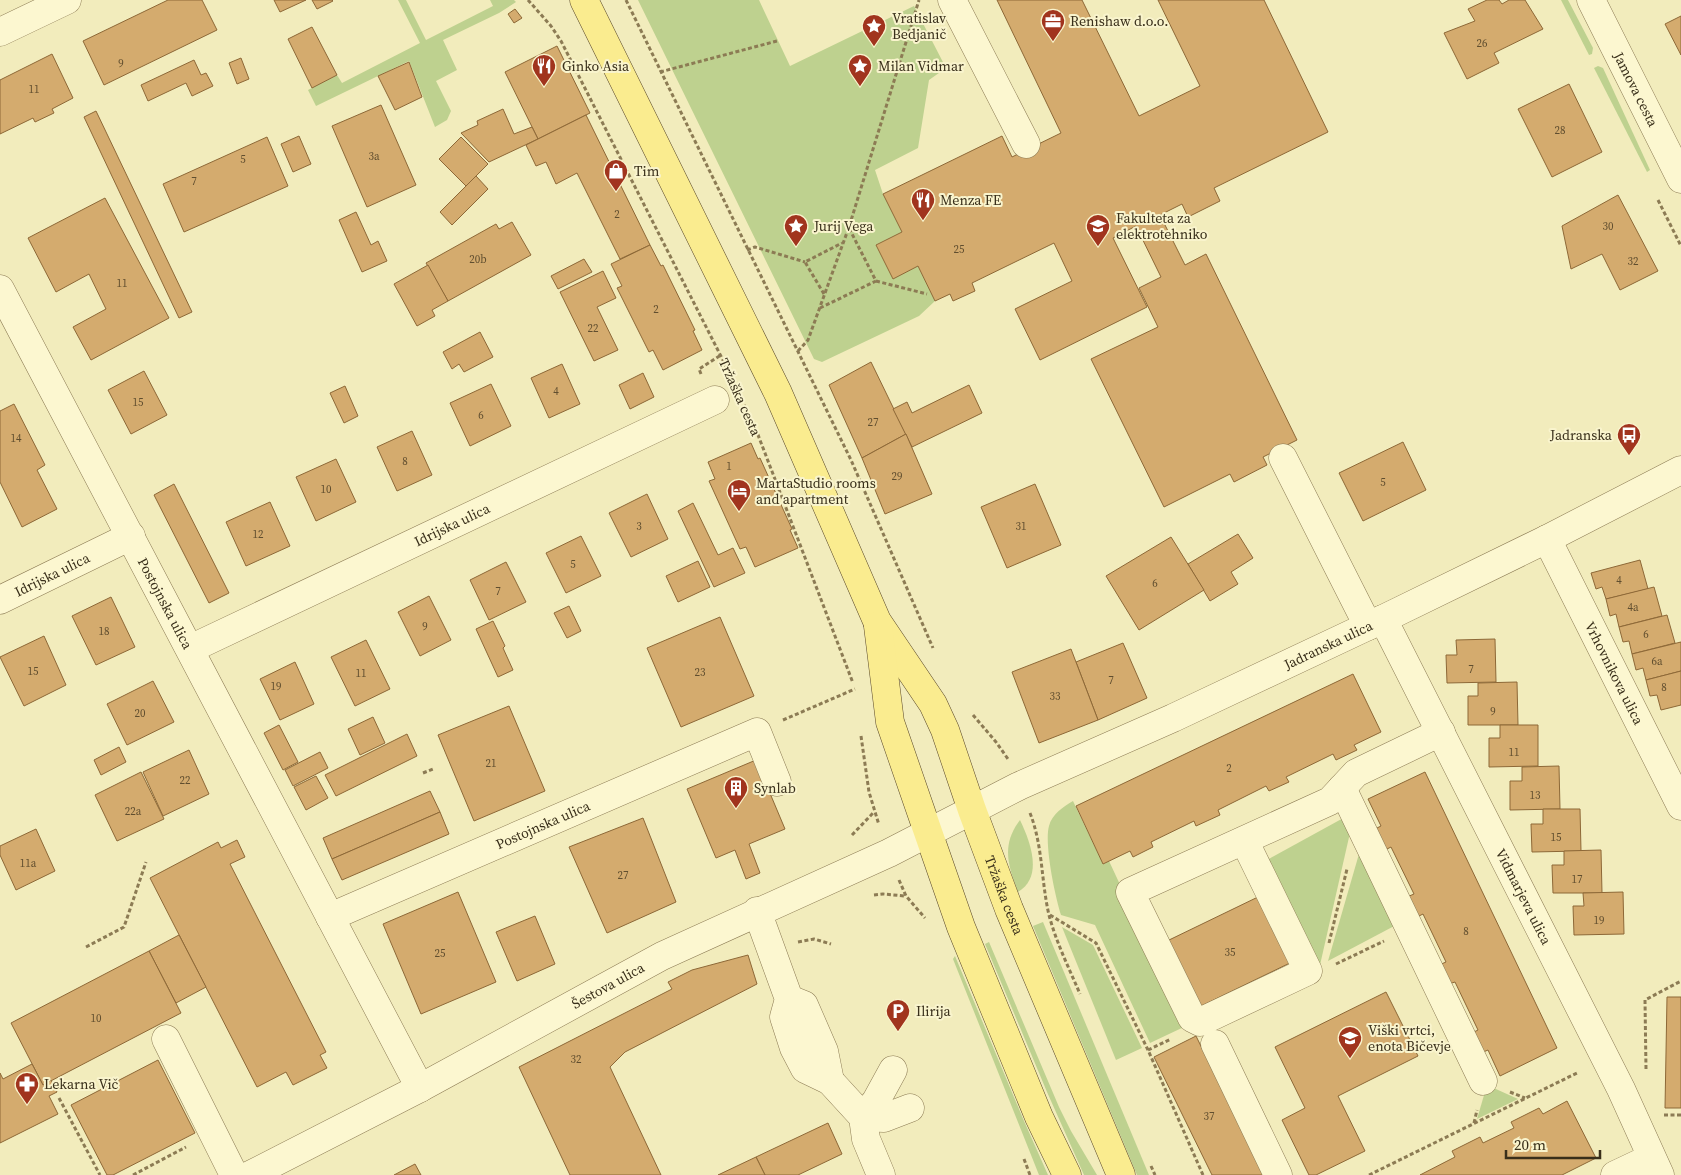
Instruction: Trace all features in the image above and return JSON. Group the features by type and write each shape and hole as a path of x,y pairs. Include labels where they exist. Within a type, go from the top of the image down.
{"main road":[{"name":"Tržaška cesta","path":"584,0 778,393 878,621 933,704 945,730 972,810 1020,938 1121,1175"},
{"name":"Tržaška cesta","path":"878,621 890,722 961,927 1039,1117 1066,1175"}],"street":[{"path":"0,32 67,0"},
{"path":"952,0 1026,144"},
{"name":"Jamova cesta","path":"1591,0 1681,179"},
{"name":"Postojnska ulica","path":"0,289 420,1088"},
{"name":"Idrijska ulica","path":"190,649 730,393"},
{"name":"Vidmarjeva ulica","path":"1283,458 1375,623 1441,732 1621,1089 1656,1166"},
{"name":"Jadranska ulica","path":"972,810 1019,786 1173,718 1375,623 1547,539 1681,470"},
{"name":"Idrijska ulica","path":"0,600 131,536"},
{"name":"Vrhovnikova ulica","path":"1547,539 1681,806"},
{"path":"757,732 777,782"},
{"name":"Postojnska ulica","path":"330,917 757,732"},
{"path":"1244,840 1308,971 1200,1022 1192,1018 1130,892 1244,840 1330,801 1356,773 1441,732"},
{"path":"1342,788 1483,1081"},
{"name":"Šestova ulica","path":"250,1175 420,1088 662,956 757,911 889,853 972,810"},
{"path":"757,911 789,998 784,1018 794,1048 805,1069 830,1081 863,1117 866,1139 881,1175"},
{"path":"166,1039 234,1175"},
{"path":"1216,1044 1278,1175"},
{"path":"863,1117 876,1101 893,1070"},
{"path":"863,1117 884,1118 910,1108"},
{"path":"1614,1175 1656,1166"}],"path":[{"name":"Tržaška cesta","path":"528,0 552,26 561,42 730,393 755,427 855,689 856,698"},
{"path":"626,0 862,484 937,656"},
{"path":"798,352 808,340 849,227 919,0"},
{"path":"660,72 777,41"},
{"path":"1654,193 1681,246"},
{"path":"849,227 876,281"},
{"path":"747,250 755,247 805,262 843,243"},
{"path":"805,262 824,295"},
{"path":"820,308 876,281 927,294"},
{"path":"757,732 855,689"},
{"path":"972,713 1008,760"},
{"path":"861,732 866,777 878,825"},
{"path":"423,773 433,769"},
{"path":"1030,811 1040,847 1042,875 1049,914 1056,937 1083,1001"},
{"path":"847,841 874,812"},
{"path":"86,947 124,927 146,862"},
{"path":"1327,952 1347,868"},
{"path":"1049,914 1096,943 1148,1050 1203,1175"},
{"path":"1331,966 1410,928"},
{"path":"1646,1074 1646,1000 1681,981"},
{"path":"1369,1175 1606,1059"},
{"path":"60,1098 100,1175"},
{"path":"133,1175 213,1133"},
{"path":"1148,1157 1155,1175"}],"green space":[{"path":"398,0 406,0 426,40 493,6 490,0 514,0 516,2 499,13 443,40 457,70 436,81 451,111 447,120 435,127 409,61 316,106 308,90 337,75 342,83 420,43"},
{"path":"638,0 759,0 790,66 914,6 946,68 929,80 918,148 875,170 883,194 902,232 876,245 893,279 918,266 935,301 919,316 822,362 814,359"},
{"path":"1561,0 1568,0 1593,48 1592,54 1589,55"},
{"path":"1598,66 1603,68 1650,170 1647,172 1594,68"},
{"path":"1073,801 1103,864 1109,861 1186,1026 1150,1043 1095,925 1061,915 1051,870 1048,834 1050,822 1055,814"},
{"path":"1347,816 1352,824 1320,965 1267,860"},
{"path":"1020,820 1031,848 1033,868 1031,877 1026,885 1018,892 1009,864 1008,847 1014,829"},
{"path":"1361,847 1398,924 1328,961"},
{"path":"1043,922 1149,1175 1137,1175 1033,926"},
{"path":"1062,927 1093,945 1142,1048 1116,1060"},
{"path":"989,942 1059,1107 1097,1175 1084,1175 985,944"},
{"path":"955,956 1048,1175 1039,1175 953,959"},
{"path":"1487,1085 1518,1099 1477,1119"}],"building":[{"path":"168,0 202,0 217,30 104,85 83,41"},
{"path":"274,0 306,0 280,12"},
{"path":"312,0 332,0 333,1 317,9"},
{"name":"Fakulteta za elektrotehniko","path":"997,0 1082,0 1139,116 1200,86 1158,0 1264,0 1328,132 1214,188 1220,201 1188,217 1182,204 1160,215 1185,265 1206,254 1297,440 1263,457 1267,465 1234,482 1230,474 1164,507 1091,359 1158,327 1139,288 1161,277 1136,226 1113,238 1147,307 1040,360 1015,309 1072,281 1054,243 972,283 975,291 953,301 950,294 935,301 918,266 893,279 876,245 902,232 883,194 1002,136 1012,157 1061,133"},
{"path":"1487,0 1499,0 1502,4 1509,0 1525,0 1543,29 1494,53 1499,63 1467,79 1444,33 1475,21 1468,9"},
{"path":"515,9 522,18 514,23 508,14"},
{"path":"1681,16 1681,55 1665,24"},
{"path":"312,27 337,75 312,88 288,39"},
{"name":"Ginko Asia","path":"557,46 590,113 538,139 505,72"},
{"path":"52,54 73,98 52,109 54,113 35,122 33,118 0,134 0,80"},
{"path":"241,58 249,79 237,84 229,63"},
{"path":"194,60 201,75 206,73 213,86 192,96 186,83 148,101 141,85"},
{"path":"409,62 422,97 395,110 378,76"},
{"path":"1569,84 1602,152 1552,177 1518,109"},
{"path":"381,105 416,185 367,207 332,126"},
{"path":"503,109 514,134 532,127 538,139 489,162 461,133 478,125 477,121"},
{"path":"96,111 192,312 179,318 84,117"},
{"path":"586,115 650,245 620,259 577,173 556,184 546,162 536,166 526,145"},
{"path":"299,136 311,164 293,172 281,144"},
{"path":"267,137 288,186 184,232 163,184"},
{"path":"461,137 488,164 466,186 439,159"},
{"path":"476,176 488,189 452,225 440,212"},
{"path":"1618,195 1658,271 1620,290 1602,254 1571,269 1562,226"},
{"path":"105,198 169,318 91,360 73,327 106,309 89,274 56,292 28,238"},
{"path":"356,212 371,245 378,241 387,261 362,272 339,220"},
{"path":"512,222 531,255 448,301 426,263 496,224 499,229"},
{"path":"650,245 661,266 663,265 695,330 693,331 702,350 663,370 653,350 649,352 617,288 622,286 611,264"},
{"path":"584,259 592,272 558,289 551,276"},
{"path":"428,265 448,301 432,310 435,316 417,326 394,284"},
{"path":"603,271 616,298 597,307 618,350 594,361 560,292"},
{"path":"480,332 493,357 464,372 459,364 452,369 443,352"},
{"path":"871,362 906,434 862,458 829,385"},
{"path":"562,364 580,404 549,418 531,378"},
{"path":"144,371 167,415 131,434 108,390"},
{"path":"643,373 654,397 630,409 619,385"},
{"path":"491,384 511,426 470,446 450,403"},
{"path":"969,385 982,413 912,447 893,409 907,402 912,413"},
{"path":"345,386 358,416 344,423 330,393"},
{"path":"14,404 45,465 37,470 57,509 22,527 0,482 0,411"},
{"path":"412,431 432,475 397,491 377,447"},
{"path":"906,434 932,494 885,514 862,458"},
{"path":"1403,442 1426,490 1363,521 1339,473"},
{"path":"751,443 758,459 760,458 792,529 790,530 798,548 755,567 746,547 740,549 709,481 715,479 708,462"},
{"path":"336,459 356,502 316,521 296,477"},
{"path":"174,484 229,593 209,603 154,495"},
{"path":"1035,484 1061,545 1007,568 981,507"},
{"path":"647,494 668,539 631,557 609,513"},
{"path":"270,502 290,546 246,566 226,522"},
{"path":"693,503 718,555 733,548 745,573 714,587 678,511"},
{"path":"1238,534 1253,558 1231,572 1238,584 1210,601 1188,564"},
{"path":"581,536 601,576 566,593 546,553"},
{"path":"1171,537 1204,590 1139,630 1106,576"},
{"path":"1640,560 1648,589 1606,599 1602,587 1596,589 1591,573"},
{"path":"698,561 710,587 678,602 666,576"},
{"path":"506,562 526,602 489,620 470,580"},
{"path":"1654,587 1662,616 1619,627 1616,614 1610,616 1606,599"},
{"path":"429,596 451,640 420,656 398,612"},
{"path":"111,597 135,647 96,665 72,616"},
{"path":"569,606 581,631 567,638 554,613"},
{"path":"1667,615 1675,643 1632,654 1629,641 1623,642 1619,627"},
{"path":"720,617 754,696 681,727 647,648"},
{"path":"493,621 505,646 503,648 513,670 498,677 476,629"},
{"path":"44,636 66,685 24,706 0,657"},
{"path":"1495,639 1496,682 1447,683 1446,655 1457,655 1456,640"},
{"path":"366,640 390,689 355,706 331,657"},
{"path":"1681,642 1681,671 1646,680 1643,668 1636,670 1632,654"},
{"path":"1123,643 1147,698 1098,720 1076,662"},
{"path":"1071,649 1098,720 1039,743 1012,672"},
{"path":"295,662 314,704 280,720 260,679"},
{"path":"1681,671 1681,705 1661,710 1657,695 1650,696 1646,680"},
{"path":"1353,674 1381,732 1354,745 1357,750 1336,760 1333,754 1286,777 1289,782 1269,791 1266,786 1218,810 1220,815 1196,826 1194,821 1151,842 1153,847 1133,857 1130,851 1103,864 1076,806"},
{"path":"153,681 174,722 127,745 107,704"},
{"path":"1517,682 1518,725 1468,725 1468,696 1478,696 1478,683"},
{"path":"509,706 545,791 474,821 438,735"},
{"path":"373,717 385,743 360,755 348,729"},
{"path":"279,725 298,762 283,770 264,733"},
{"path":"1500,725 1538,725 1538,766 1489,767 1489,738 1500,738"},
{"path":"407,734 417,756 336,796 325,775"},
{"path":"119,747 126,762 101,775 94,760"},
{"path":"189,750 209,794 163,816 143,772"},
{"path":"320,752 328,768 293,786 285,770"},
{"name":"Synlab","path":"756,760 785,829 749,844 760,873 746,879 735,850 716,858 687,789"},
{"path":"1559,766 1560,809 1510,810 1510,781 1522,781 1522,767"},
{"path":"141,772 164,819 117,841 95,795"},
{"path":"1425,772 1557,1048 1500,1076 1488,1050 1481,1053 1472,1033 1478,1030 1455,982 1449,984 1439,965 1446,962 1423,914 1417,917 1407,897 1414,894 1391,847 1385,850 1375,829 1381,826 1368,799"},
{"path":"316,776 328,798 306,810 294,787"},
{"path":"430,791 440,812 332,859 323,838"},
{"path":"1543,809 1580,809 1581,851 1532,852 1531,824 1543,824"},
{"path":"440,812 449,834 342,880 332,859"},
{"path":"643,818 676,902 607,933 569,847"},
{"path":"36,829 55,871 16,890 0,855 0,846"},
{"path":"237,840 245,857 230,864 326,1052 320,1055 327,1068 293,1085 286,1072 257,1087 150,878 218,842 221,848"},
{"path":"1601,850 1602,893 1553,893 1552,865 1564,865 1564,851"},
{"path":"458,892 496,982 421,1014 383,924"},
{"path":"1623,892 1624,934 1574,935 1573,906 1584,906 1583,893"},
{"path":"1260,896 1292,962 1199,1007 1167,941"},
{"path":"535,916 555,964 517,981 496,932"},
{"path":"179,935 206,987 176,1003 149,951"},
{"path":"149,951 181,1013 43,1085 11,1023"},
{"path":"748,955 757,984 625,1052 610,1067 661,1175 570,1175 519,1067 672,989 668,982 692,970"},
{"path":"1386,992 1418,1056 1338,1096 1365,1151 1316,1175 1309,1175 1282,1120 1305,1108 1275,1047"},
{"path":"1667,997 1681,997 1681,1108 1665,1108"},
{"path":"1196,1036 1264,1175 1212,1175 1154,1057"},
{"path":"158,1060 195,1133 113,1175 107,1175 71,1105"},
{"name":"Lekarna Vič","path":"32,1064 43,1085 51,1080 57,1092 49,1096 58,1114 0,1143 0,1073 3,1079"},
{"path":"1567,1101 1596,1158 1562,1175 1420,1175 1455,1157 1452,1151 1480,1137 1483,1143 1514,1128 1511,1122 1539,1108 1543,1114"},
{"path":"828,1123 842,1154 798,1175 765,1175 756,1157"},
{"path":"756,1157 765,1175 718,1175"},
{"path":"415,1164 421,1175 394,1175"}],"place":[{"name":"Renishaw d.o.o.","path":"1053,42"},
{"name":"Vratislav Bedjanič","path":"874,47"},
{"name":"Ginko Asia","path":"544,87"},
{"name":"Milan Vidmar","path":"860,87"},
{"name":"Tim","path":"616,192"},
{"name":"Menza FE","path":"923,221"},
{"name":"Jurij Vega","path":"796,247"},
{"name":"Fakulteta za elektrotehniko","path":"1098,247"},
{"name":"Jadranska","path":"1629,456"},
{"name":"MartaStudio rooms and apartment","path":"739,512"},
{"name":"Synlab","path":"736,809"},
{"name":"Ilirija","path":"898,1032"},
{"name":"Viški vrtci, enota Bičevje","path":"1350,1059"},
{"name":"Lekarna Vič","path":"27,1105"}]}
